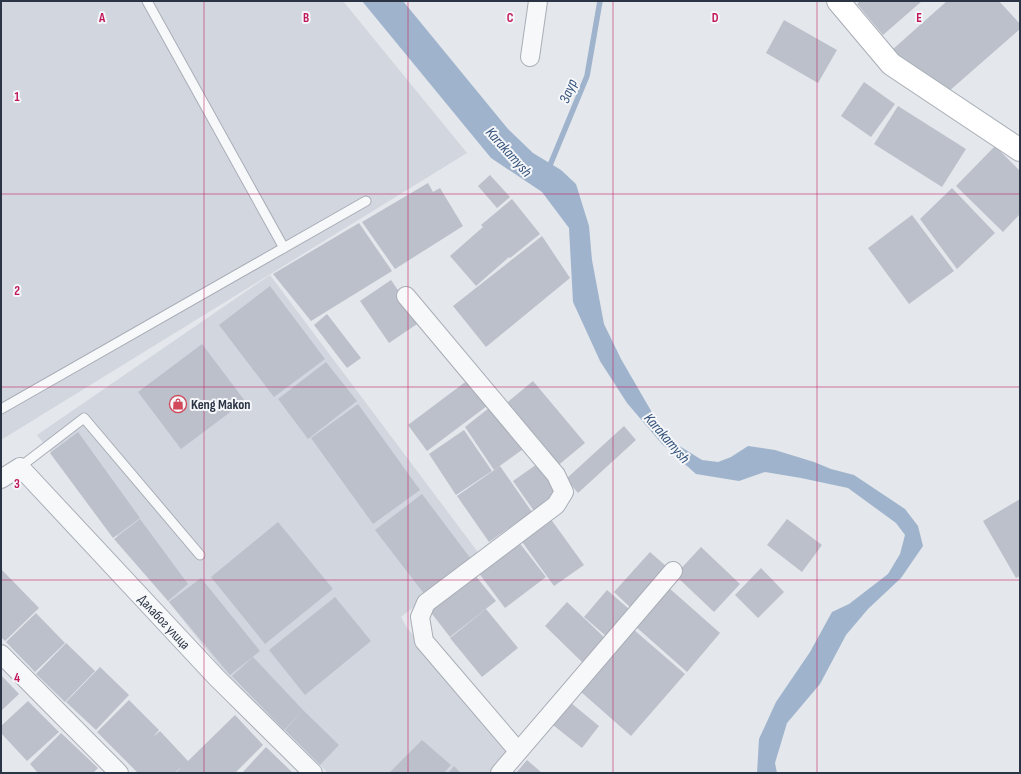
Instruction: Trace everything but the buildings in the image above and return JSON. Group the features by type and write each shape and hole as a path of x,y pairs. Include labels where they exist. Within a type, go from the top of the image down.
{"street":[{"path":"530,57 538,1"},
{"path":"838,1 891,64 1020,150"},
{"path":"406,296 556,475 564,492 556,505 426,604 420,617 424,642 518,751"},
{"path":"1,479 20,467"},
{"name":"Далабог улица","path":"20,467 216,677 313,773"},
{"path":"500,773 673,571"},
{"path":"1,654 119,773"}],"lane":[{"path":"147,1 284,248"},
{"path":"1,409 366,201"},
{"path":"20,467 84,418 200,555"}],"shaded area":[{"path":"1,1 343,1 467,153 1,440"},
{"path":"270,275 480,555 401,617 407,628 510,749 489,773 328,773 221,668 37,435"}],"water":[{"name":"Karakamysh","path":"362,1 403,1 508,129 533,153 561,170 576,184 589,226 592,260 604,324 621,359 661,428 673,442 702,460 718,462 731,457 748,446 775,450 831,469 854,475 905,509 918,526 923,546 901,578 868,609 846,635 820,684 787,723 775,763 777,773 757,773 759,739 776,702 810,652 832,612 849,604 888,574 900,554 905,535 896,523 848,488 765,472 739,481 696,474 662,444 627,403 600,361 573,302 569,228 542,192 491,158"}],"waterway":[{"name":"Заур","path":"548,170 587,76 600,1"}],"place":[{"name":"Keng Makon","path":"178,404"}]}
